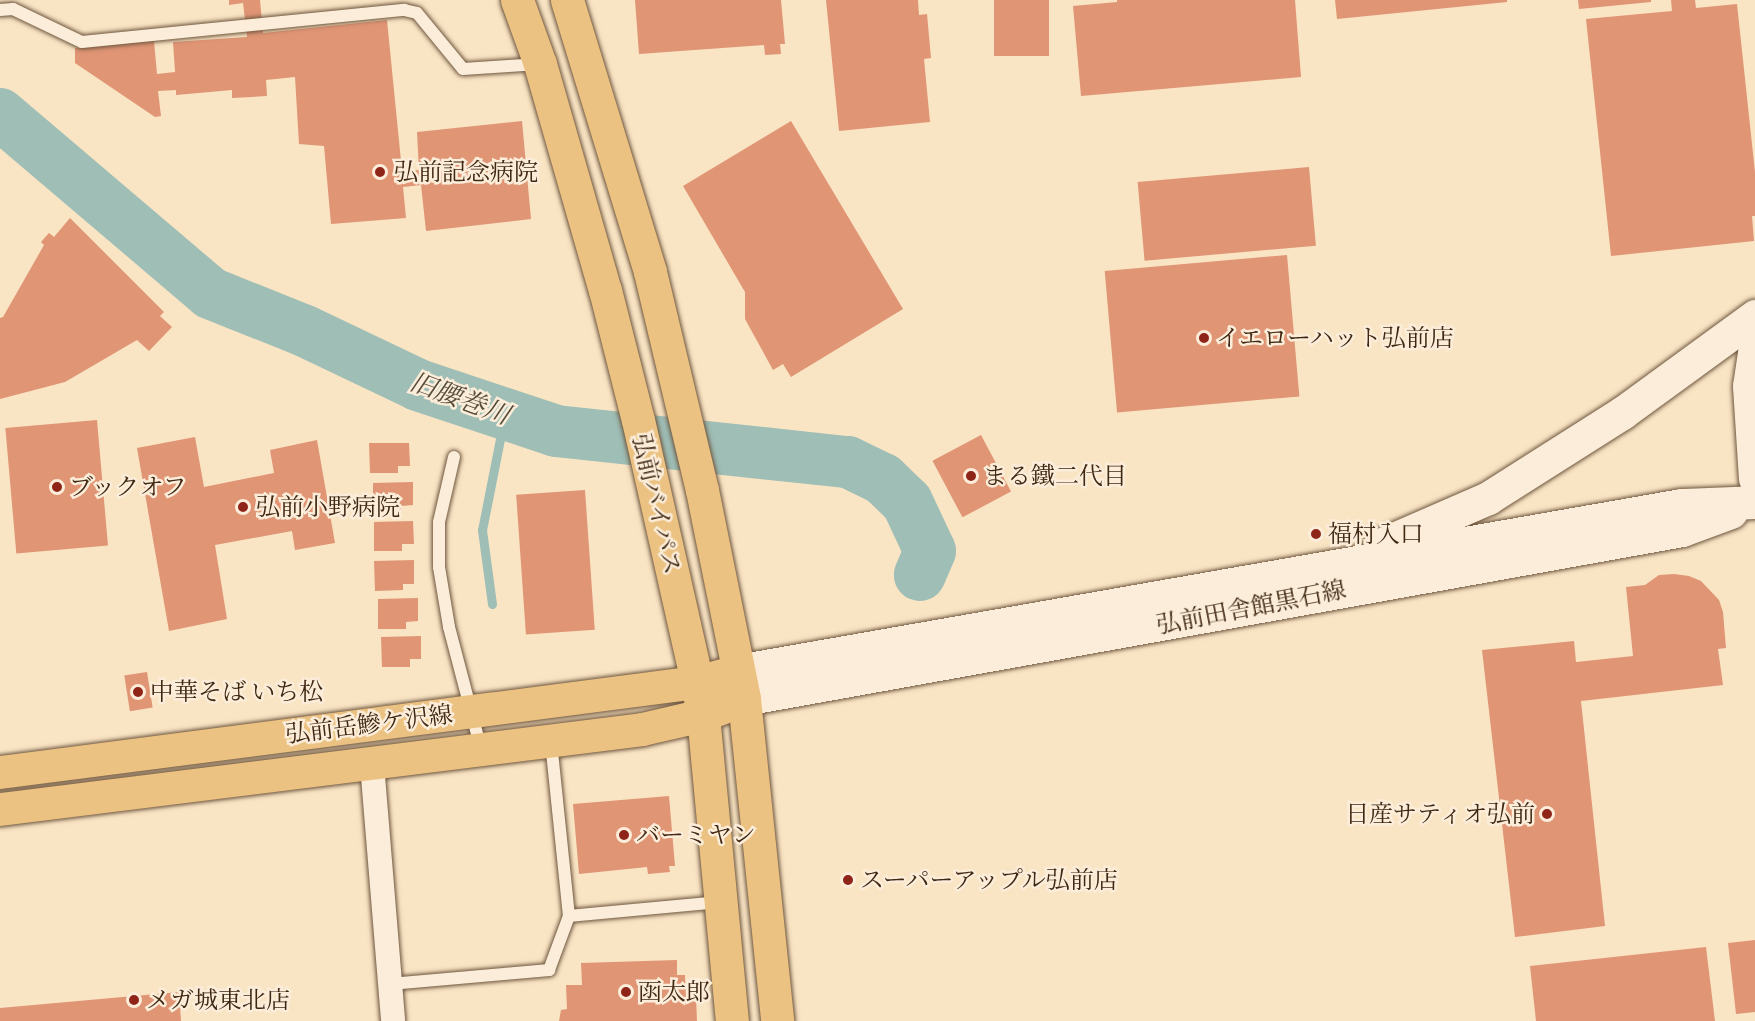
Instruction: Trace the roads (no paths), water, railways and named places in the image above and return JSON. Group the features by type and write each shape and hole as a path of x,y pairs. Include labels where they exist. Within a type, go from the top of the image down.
{"main road":[{"name":"弘前バイパス","path":"517,0 540,64 605,290 638,420 697,682 703,715 732,1021"},
{"name":"弘前バイパス","path":"567,0 650,272 702,490 741,685 777,1021"},
{"name":"弘前田舎館黒石線","path":"1331,567 1488,498 1622,412 1755,316"},
{"path":"1755,346 1749,386 1755,479"},
{"name":"弘前田舎館黒石線","path":"741,685 1331,567 1680,505 1755,502"},
{"name":"弘前田舎館黒石線","path":"741,685 1682,530 1755,502"},
{"name":"弘前岳鰺ケ沢線","path":"0,772 697,682 741,685"},
{"path":"0,808 642,729 703,715 741,685"}],"street":[{"path":"372,764 393,1021"}],"lane":[{"path":"0,10 13,9 82,42 404,10 417,13 463,69 540,64"},
{"path":"454,457 438,522 438,567 449,627 481,750"},
{"path":"390,984 549,970 569,916 551,741"},
{"path":"569,916 722,902"}],"waterway":[{"name":"旧腰巻川","path":"0,114 210,293 305,331 418,385 556,431 848,462 883,479 907,502 930,551 920,575"},
{"path":"492,604 482,530 505,414"}],"place":[{"name":"弘前記念病院","path":"380,172"},
{"name":"イエローハット弘前店","path":"1204,338"},
{"name":"まる鐵二代目","path":"971,476"},
{"name":"ブックオフ","path":"57,487"},
{"name":"弘前小野病院","path":"243,507"},
{"name":"福村入口","path":"1316,534"},
{"name":"中華そば いち松","path":"138,692"},
{"name":"日産サティオ弘前","path":"1547,814"},
{"name":"バーミヤン","path":"624,835"},
{"name":"スーパーアップル弘前店","path":"848,880"},
{"name":"函太郎","path":"626,992"},
{"name":"メガ城東北店","path":"134,1000"}]}
